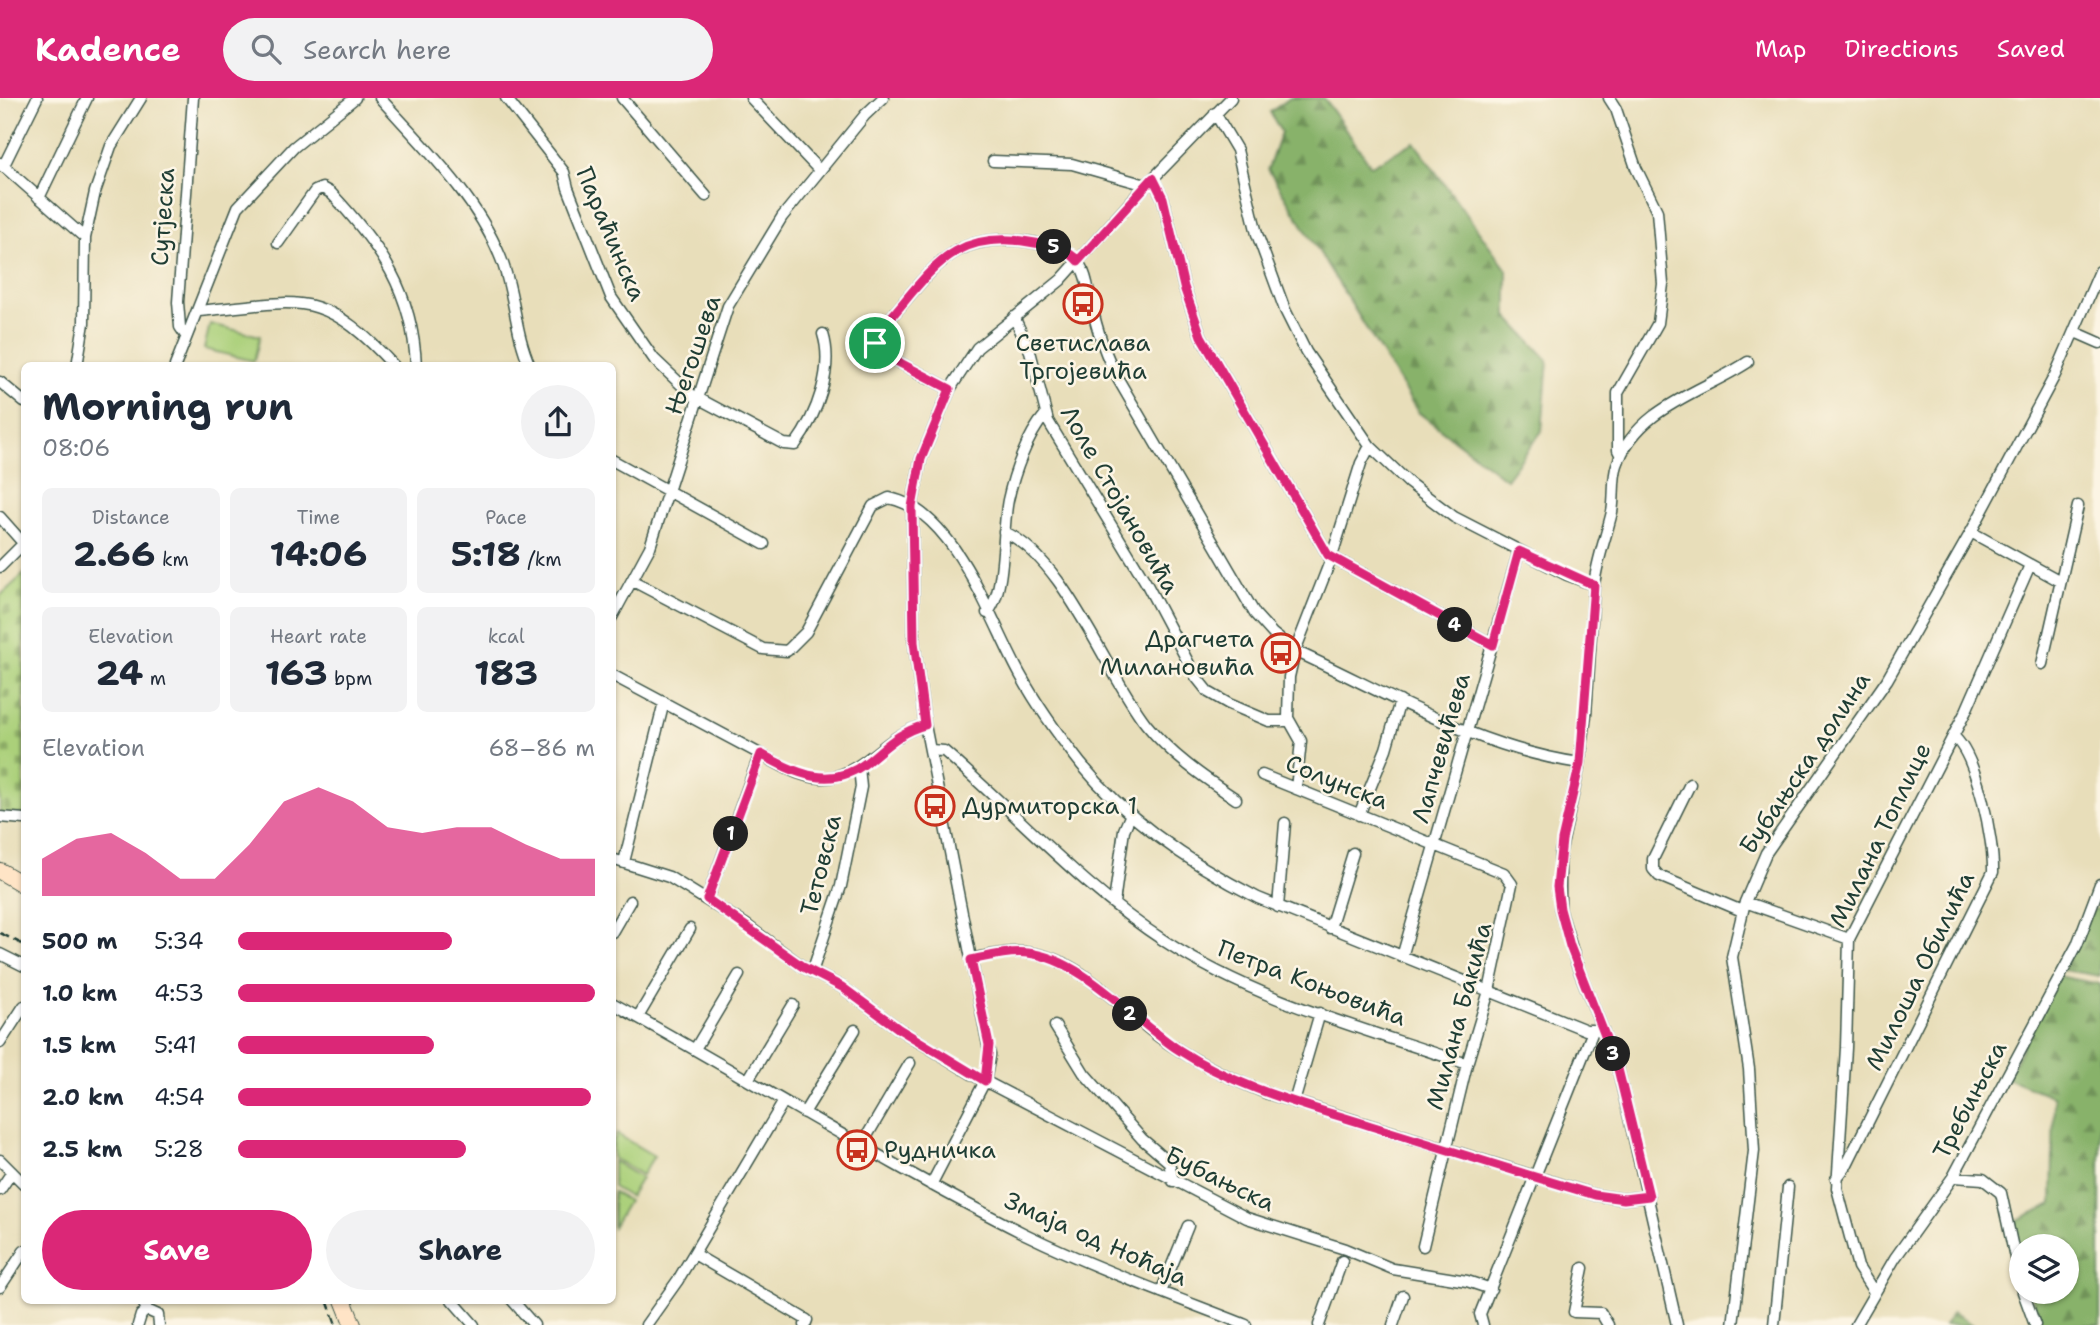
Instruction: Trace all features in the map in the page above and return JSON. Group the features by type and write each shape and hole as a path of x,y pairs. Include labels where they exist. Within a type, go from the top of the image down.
{"street":[{"path":"37,98 2,165 85,237"},
{"path":"39,198 87,98"},
{"path":"77,362 84,323 85,237 105,159 141,98"},
{"name":"Сутјеска","path":"186,336 180,327 178,302 194,98"},
{"path":"176,362 199,311 225,234 239,207 294,146 355,98"},
{"path":"380,98 455,182 485,224 502,260 529,362"},
{"name":"Параћинска","path":"506,98 564,172 619,313 667,373 700,400 784,444 796,445 828,371 828,352 823,334"},
{"path":"622,98 705,196"},
{"path":"751,98 819,170"},
{"name":"Његошева","path":"616,610 650,547 666,492 700,400 728,306 782,217 870,102 883,98"},
{"path":"616,1005 931,1185 985,1081 989,1045 925,725 914,642 912,507 924,451 950,389 977,348 1053,287 1149,182 1231,98"},
{"path":"1609,98 1616,109 1636,168 1657,211 1662,284 1658,323 1619,393 1618,450 1621,456"},
{"path":"1215,113 1237,150 1258,234 1285,310 1306,352 1370,446 1433,503 1519,551 1594,585"},
{"path":"993,161 1072,164 1149,182 1163,198 1184,287 1201,336 1331,559 1493,645"},
{"path":"278,243 315,191 322,188 331,193 377,244 398,283 408,316 415,362"},
{"path":"950,389 879,352 875,343 879,331 949,255 979,240 1005,238 1062,249 1078,261 1084,274 1101,340 1118,379 1255,614 1273,634 1295,651 1467,734 1530,755 1580,763"},
{"name":"Бубањска долина","path":"1733,1325 1754,1152 1749,1069 1732,957 1744,906 1766,853 1887,680 1971,532 2055,375 2100,271"},
{"path":"199,311 240,309 278,302 321,307 358,327 390,362"},
{"name":"Лоле Стојановића","path":"1014,317 1030,351 1045,415 1144,581 1196,677 1208,692 1229,704 1269,721 1289,721"},
{"path":"2075,332 2100,343"},
{"path":"1677,1325 1618,1069 1598,1031 1566,935 1557,887 1562,840 1580,763 1596,563 1612,509 1615,471 1621,456 1650,419 1707,383 1748,362"},
{"path":"0,382 21,400"},
{"path":"987,612 997,594 1012,485 1045,415"},
{"path":"1296,789 1301,741 1289,721 1287,686 1295,651 1331,559 1361,463 1370,446"},
{"path":"616,462 764,544"},
{"path":"633,581 763,649 787,651 806,632 873,506 889,498 912,507 958,553 1029,692 1083,766 1131,814 1196,864 1278,907 1598,1031"},
{"path":"2042,664 2078,506"},
{"path":"0,517 21,540"},
{"path":"1004,532 1034,555 1079,611 1126,695 1161,741 1195,772 1236,799"},
{"path":"1971,532 2060,581"},
{"path":"0,567 21,546"},
{"name":"Лапчевићева","path":"1402,957 1519,551"},
{"name":"Милана Топлице","path":"1874,1292 1858,1267 1836,1179 1846,1048 1849,939 1952,736 2030,565"},
{"path":"616,677 809,777 837,776 859,767 900,733 925,725"},
{"path":"1359,815 1400,701"},
{"path":"618,861 664,702"},
{"name":"Милоша Обилића","path":"1836,1179 1865,1129 1993,873 1994,855 1980,797 1966,751 1952,736"},
{"name":"Петра Коњовића","path":"930,750 944,751 1028,830 1114,904 1152,933 1197,961 1250,986 1467,1064"},
{"path":"707,899 761,754"},
{"name":"Тетовска","path":"812,972 841,886 861,787 859,767"},
{"name":"Солунска","path":"1262,775 1435,844 1504,873 1510,879"},
{"path":"1690,784 1653,859 1653,869 1659,876 1849,939"},
{"path":"1114,904 1124,830 1131,814"},
{"path":"0,817 21,819"},
{"path":"1278,907 1285,823"},
{"path":"1330,928 1353,853"},
{"name":"Бубањска","path":"618,861 659,872 707,899 812,972 842,987 899,1029 985,1081 1260,1224 1345,1249 1393,1269 1456,1279 1491,1289"},
{"path":"0,872 21,883"},
{"name":"Милана Бакића","path":"1423,1246 1467,1064 1489,991 1513,889 1510,879"},
{"name":"Требињска","path":"1856,1325 1874,1292 1953,1177 2077,945 2100,884"},
{"path":"616,925 630,901"},
{"path":"638,1017 690,929"},
{"path":"971,960 1018,952 1059,962 1085,977 1162,1039 1200,1063 1294,1102 1605,1198 1649,1196"},
{"path":"0,968 3,956 21,965"},
{"path":"695,1049 739,975"},
{"path":"748,1080 793,1005"},
{"path":"0,1043 21,1011"},
{"path":"1294,1102 1321,1013"},
{"path":"1055,1026 1084,1073 1142,1139 1169,1162 1173,1181"},
{"path":"804,1113 855,1030"},
{"path":"1482,1320 1491,1289 1598,1031"},
{"path":"861,1146 910,1063"},
{"path":"646,1325 667,1298 784,1101"},
{"path":"0,1160 21,1181"},
{"path":"0,1189 12,1172"},
{"path":"1953,1177 1983,1179 2001,1193 2010,1234"},
{"name":"Змаја од Ноћаја","path":"931,1185 1027,1235 1246,1325"},
{"path":"1774,1325 1788,1187"},
{"path":"1161,1292 1188,1226"},
{"path":"694,1254 807,1320 804,1325"},
{"path":"0,1287 21,1256"},
{"path":"1319,1325 1342,1261"},
{"path":"1583,1268 1574,1312 1601,1313 1608,1325"},
{"path":"1393,1325 1403,1296"},
{"path":"345,1304 353,1325"},
{"path":"456,1304 474,1325"},
{"path":"516,1304 534,1325"},
{"path":"2027,1304 2035,1325"},
{"path":"138,1325 144,1305 156,1312 159,1325"}],"green space":[{"path":"1290,98 1324,98 1371,166 1414,142 1507,270 1507,316 1548,360 1542,431 1506,479 1418,412 1268,169 1281,132 1270,112"},
{"path":"210,324 260,336 254,361 204,349"},
{"path":"21,577 21,814 0,813 0,596"},
{"path":"2100,908 2100,976 2063,970 2090,911"},
{"path":"2058,976 2100,984 2100,1325 2042,1325 2034,1304 2079,1304 2079,1234 2016,1234 2013,1222 2052,1204 2054,1097 2007,1078"},
{"path":"617,1134 654,1156 642,1175 616,1160"},
{"path":"616,1163 641,1178 630,1197 616,1189"},
{"path":"616,1194 628,1201 616,1222"},
{"path":"1953,1312 1973,1325 1944,1325"}],"railway":[{"path":"0,933 21,944"},
{"path":"328,1304 336,1325"}],"place":[{"name":"Светислава Тргојевића","path":"1083,304"},
{"name":"Драгчета Милановића","path":"1281,653"},
{"name":"Дурмиторска 1","path":"935,806"},
{"name":"Рудничка","path":"857,1150"}],"route":[{"path":"1153,178 1163,198 1191,313 1201,336 1331,559 1493,645 1519,551 1594,585 1586,715 1580,763 1562,840 1557,887 1563,924 1570,946 1618,1069 1649,1196 1605,1198 1266,1093 1215,1072 1162,1039 1085,977 1059,962 1032,953 1008,953 971,960 989,1045 988,1075 985,1081 899,1029 842,987 803,967 707,899 761,754 803,775 826,778 845,775 866,763 900,733 925,725 914,642 912,507 921,459 950,389 894,362 879,352 875,343 879,331 936,268 959,248 989,238 1012,239 1062,249 1078,261 1153,178"}]}
